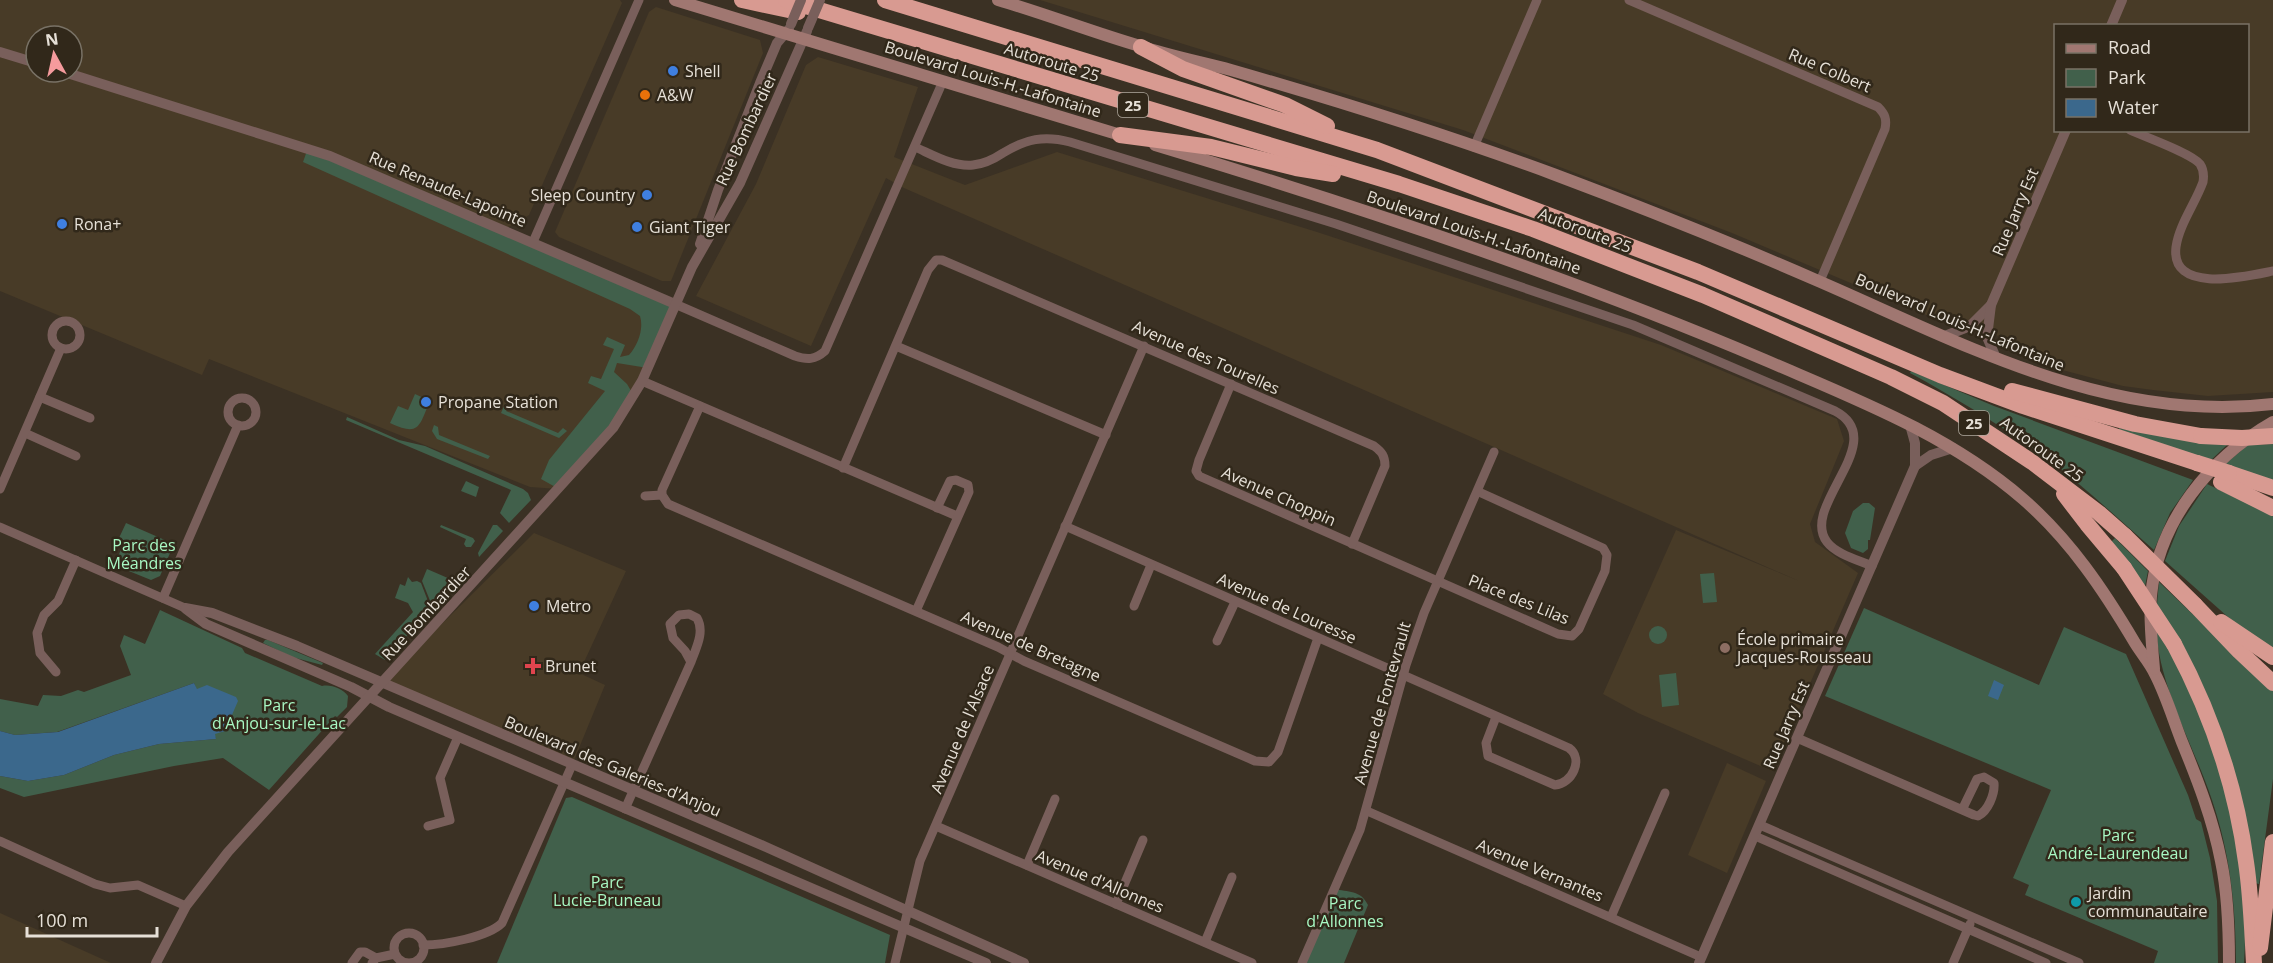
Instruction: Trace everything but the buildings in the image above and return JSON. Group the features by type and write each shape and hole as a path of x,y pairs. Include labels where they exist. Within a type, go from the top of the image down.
{"highway":[{"path":"742,0 867,26"},
{"name":"Autoroute 25","path":"786,0 1399,184 1519,224 1703,295 1830,350 1943,404 2005,443 2052,477 2125,536 2273,683"},
{"name":"Autoroute 25","path":"885,0 1377,150 1678,264 1920,367 2014,403 2170,455 2225,478 2273,488"},
{"path":"894,0 925,12"},
{"path":"1142,47 1183,69 1285,105 1377,150"},
{"path":"1120,135 1211,147 1296,168 1399,184"},
{"path":"1920,367 2126,422 2201,436 2242,438 2273,436"},
{"path":"2052,477 2124,568 2174,644 2206,714 2232,792 2246,862 2256,963"},
{"path":"2225,478 2273,508"},
{"path":"2195,605 2273,657"},
{"path":"2256,963 2273,842"}],"main road":[{"name":"Boulevard Louis-H.-Lafontaine","path":"675,0 806,34 943,81 1377,216 1597,292 1721,341 1910,425 1953,448 2023,499 2071,547 2108,597 2155,673"},
{"name":"Boulevard Louis-H.-Lafontaine","path":"998,0 1142,47 1240,73 1474,147 1662,216 1820,281 1996,358 2064,383 2126,398 2196,406 2227,407 2273,404"},
{"path":"2229,963 2226,898 2216,838 2197,779 2155,673 2151,631 2151,593 2157,565 2169,530 2190,496 2216,464 2273,422"}],"street":[{"path":"533,242 639,0"},
{"name":"Rue Bombardier","path":"692,267 746,116 777,43 789,29 801,0"},
{"name":"Rue Bombardier","path":"156,963 186,906 228,852 604,440 642,381 692,267 740,183 820,0"},
{"path":"1474,147 1537,0"},
{"name":"Rue Colbert","path":"1629,0 1878,107 1883,112 1886,117 1885,129 1820,281"},
{"path":"2112,24 2122,0"},
{"path":"0,52 24,59"},
{"name":"Rue Renaude-Lapointe","path":"84,78 330,156 795,356 811,359 825,351 915,147"},
{"path":"943,81 915,147 952,163 974,165 993,159 1018,144 1033,139 1051,138 1070,142 1336,224 1633,325 1835,411 1847,420 1854,435 1851,451 1822,520 1824,538 1831,546 1872,566"},
{"name":"Rue Jarry Est","path":"1996,358 1988,337 1991,305 2065,132"},
{"path":"2134,132 2190,157 2202,168 2203,182 2176,247 2178,262 2183,270 2195,278 2204,279 2273,271"},
{"name":"Avenue des Tourelles","path":"896,346 928,270 936,260 949,262 1144,346 1374,446 1382,452 1385,466 1352,544"},
{"name":"Rue Jarry Est","path":"1945,336 1970,326 1991,305"},
{"path":"843,468 896,346 1106,435"},
{"name":"Avenue de l'Alsace","path":"895,963 920,861 1144,346"},
{"path":"0,489 61,348"},
{"path":"642,381 957,516"},
{"name":"Avenue Choppin","path":"1231,384 1198,460 1196,471 1199,476 1439,582"},
{"path":"40,398 90,418"},
{"path":"645,496 662,495 700,406"},
{"path":"163,598 238,425"},
{"name":"Rue Jarry Est","path":"1700,960 1915,466 1916,452 1910,425"},
{"path":"25,433 76,456"},
{"path":"1915,466 1931,455 1953,448"},
{"name":"Avenue de Fontevrault","path":"1302,963 1367,811 1403,675 1424,613 1479,492 1494,452"},
{"path":"916,611 969,487 956,480 948,483 937,508"},
{"name":"Place des Lilas","path":"1439,582 1565,636 1577,633 1582,624 1607,563 1607,555 1603,548 1479,492"},
{"name":"Avenue de Bretagne","path":"662,495 668,504 1262,763 1269,762 1278,752 1318,638"},
{"name":"Avenue de Louresse","path":"1065,526 1572,749 1576,761 1570,778 1561,784 1555,784 1488,756 1486,743 1496,717"},
{"name":"Boulevard des Galeries-d'Anjou","path":"0,527 185,608 206,624 351,687 458,737 986,963"},
{"path":"56,672 40,653 37,633 44,615 58,602 76,560"},
{"path":"1134,606 1151,565"},
{"path":"1217,641 1235,602"},
{"name":"Boulevard des Galeries-d'Anjou","path":"185,608 212,613 297,646 766,848 1024,963"},
{"path":"625,809 691,662 700,636 701,626 698,618 679,615 670,624 671,634 691,662"},
{"path":"428,825 450,820 440,778 458,737"},
{"path":"1797,738 1962,810"},
{"path":"423,945 434,945 485,933 502,923 572,765"},
{"path":"1611,917 1665,793"},
{"path":"1027,866 1055,798"},
{"name":"Avenue Vernantes","path":"1367,811 1611,917 1700,960"},
{"path":"1760,825 1973,918 2062,960 2079,963"},
{"name":"Avenue d'Allonnes","path":"936,826 1252,963"},
{"path":"1755,836 2046,963"},
{"path":"1116,904 1143,840"},
{"path":"0,842 95,884 111,888 138,885 186,906"},
{"path":"758,867 766,848"},
{"path":"1205,942 1232,877"},
{"path":"1953,963 1973,918"},
{"path":"405,934 414,934 422,940 422,956 418,962 405,962 395,954 395,944 405,934"},
{"path":"352,963 360,952 365,952 374,961 395,954"}],"shaded area":[{"path":"0,0 620,0 622,3 529,215 505,229 675,304 642,381 559,489 530,487 209,359 202,375 0,291"},
{"path":"1040,0 2273,0 2273,392 2208,396 2153,390 2123,386 2051,367 2006,349 1998,336 1961,320 1948,324 1732,233 1463,130"},
{"path":"656,7 760,40 763,53 671,281 662,281 559,237 555,232 649,12"},
{"path":"818,57 918,87 894,157 965,185 1057,152 1317,232 1661,345 1837,419 1844,441 1810,524 1815,542 1858,573 1772,771 1638,713 1603,694 1676,530 1799,581 904,188 886,178 811,346 696,296 756,184 806,65"},
{"path":"534,533 626,571 579,673 605,685 572,765 382,683"},
{"path":"1727,763 1766,781 1727,873 1688,855"},
{"path":"0,913 111,963 0,963"}],"green space":[{"path":"308,148 675,304 648,368 617,363 614,372 627,384 634,396 559,489 541,479 549,460 605,391 588,383 591,376 601,379 614,349 603,345 607,337 625,345 620,357 629,355 639,337 640,316 630,309 303,162"},
{"path":"1911,371 1994,406 2193,480 2170,513 2154,550 2057,466 1978,412 1910,373"},
{"path":"415,394 430,401 417,427 407,429 390,423 398,406 408,410"},
{"path":"505,404 509,405 506,411 558,433 563,428 567,431 559,438 501,413"},
{"path":"347,417 399,440 425,446 523,489 531,500 509,523 500,513 511,490 346,420"},
{"path":"434,425 438,427 439,435 490,456 488,459 437,439 432,431"},
{"path":"2119,428 2227,445 2210,461 2119,431"},
{"path":"2273,444 2273,481 2224,465 2248,445"},
{"path":"466,481 479,487 476,497 461,491"},
{"path":"2207,484 2273,515 2273,651 2237,625 2165,561 2179,526"},
{"path":"1863,503 1869,503 1875,508 1868,549 1863,553 1851,548 1845,533 1853,511"},
{"name":"Parc des Méandres","path":"126,523 174,544 160,576 151,580 114,565 125,541 119,538"},
{"path":"441,525 473,538 475,541 471,547 466,547 464,544 466,539 440,527"},
{"path":"493,525 497,525 503,531 479,557 478,553"},
{"path":"2115,538 2148,571 2145,586 2111,542"},
{"path":"427,569 457,582 433,608 422,581"},
{"path":"1714,573 1717,602 1703,603 1700,574"},
{"path":"408,577 412,582 421,583 431,609 385,660 375,654 413,612 408,603 395,598 400,584 405,586"},
{"path":"2159,582 2273,691 2273,779 2259,884 2255,883 2251,850 2157,604"},
{"name":"Parc André-Laurendeau","path":"1864,608 2039,685 2064,627 2126,654 2188,795 2196,819 2201,822 2217,901 2218,963 2154,963 2158,951 2025,895 2029,885 2013,878 2051,790 1825,696"},
{"name":"Parc d'Anjou-sur-le-Lac","path":"160,610 242,648 245,653 322,686 333,686 340,689 348,696 347,707 337,717 335,716 269,790 223,758 24,797 0,788 0,776 28,781 64,775 114,755 159,744 216,739 194,683 57,732 15,735 0,731 0,699 38,706 43,695 61,696 78,690 84,692 131,675 120,646 124,635 145,644"},
{"path":"1658,626 1664,629 1667,635 1664,641 1658,644 1652,641 1649,635 1652,629"},
{"path":"2156,627 2196,701 2220,772 2240,867 2244,899 2244,963 2236,963 2231,881 2218,820 2170,694 2158,650"},
{"path":"265,640 323,663 322,665 292,657 263,643"},
{"path":"1676,673 1679,705 1662,707 1659,675"},
{"name":"Parc Lucie-Bruneau","path":"572,797 890,935 885,963 497,963 566,798"},
{"name":"Parc d'Allonnes","path":"1334,889 1358,894 1368,905 1344,963 1304,963"}],"water":[{"path":"1994,680 2004,685 1998,700 1988,696"},
{"path":"194,683 197,689 207,685 236,697 238,701 225,731 215,734 216,739 159,744 114,755 64,775 28,781 0,776 0,731 15,735 58,732"}],"place":[{"name":"Shell","path":"673,71"},
{"name":"A&W","path":"645,95"},
{"name":"Sleep Country","path":"647,195"},
{"name":"Rona+","path":"62,224"},
{"name":"Giant Tiger","path":"637,227"},
{"name":"Propane Station","path":"426,402"},
{"name":"Metro","path":"534,606"},
{"name":"École primaire Jacques-Rousseau","path":"1725,648"},
{"name":"Brunet","path":"533,666"},
{"name":"Jardin communautaire","path":"2076,902"}]}
